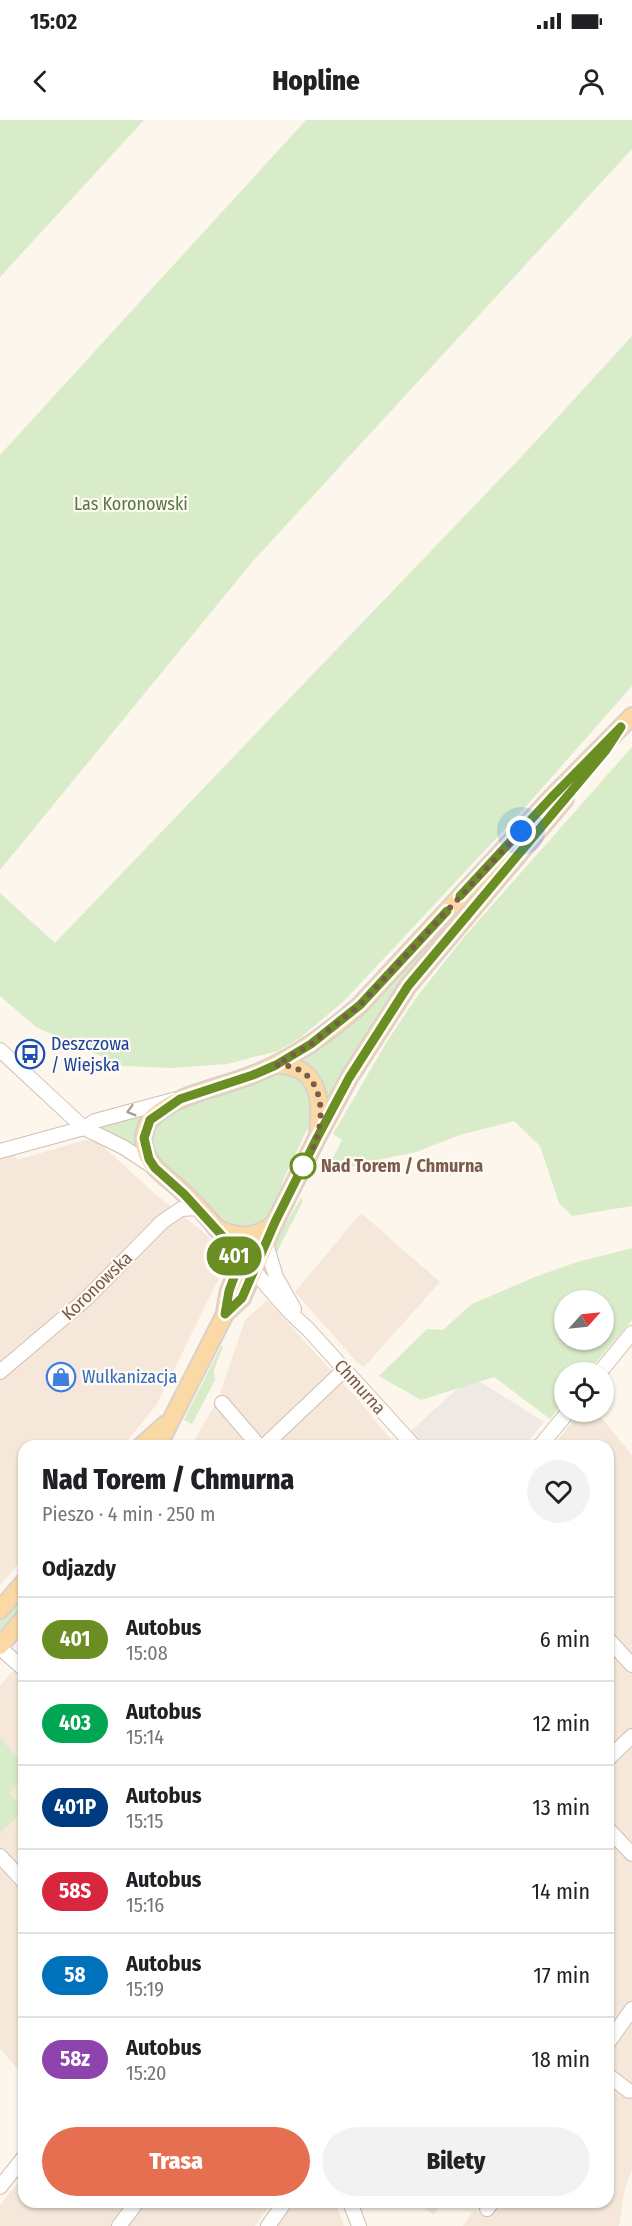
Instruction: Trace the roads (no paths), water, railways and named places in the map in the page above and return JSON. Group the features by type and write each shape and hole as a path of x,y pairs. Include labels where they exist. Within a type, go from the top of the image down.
{"main road":[{"path":"161,1440 225,1314 237,1266 233,1251 221,1234 174,1184 155,1168 146,1151 144,1138 147,1125 154,1115 180,1099 276,1065 311,1044 360,1005 544,806 627,722"},
{"path":"225,1314 242,1298 275,1222 317,1138 349,1078 408,986 627,722"},
{"path":"276,1065 285,1065 300,1070 316,1088 320,1106 317,1138"},
{"path":"221,1234 250,1236 266,1230 275,1222"},
{"path":"148,1440 169,1422"},
{"path":"0,1610 18,1589"},
{"path":"0,1647 18,1625"}],"street":[{"path":"0,1050 84,1128 123,1147 155,1168"},
{"path":"0,1151 84,1128 95,1121 180,1099"},
{"name":"Koronowska","path":"0,1372 86,1299 156,1226 182,1209 197,1208"},
{"name":"Chmurna","path":"221,1234 255,1269 269,1290 293,1317 307,1328"},
{"name":"Chmurna","path":"266,1244 279,1283 307,1328 408,1440"},
{"path":"608,1362 632,1333"},
{"path":"270,1440 344,1370"},
{"path":"222,1403 254,1440"},
{"path":"545,1440 560,1422"},
{"path":"614,1646 632,1665"},
{"path":"0,1647 18,1664"},
{"path":"614,1754 632,1736"},
{"path":"614,1836 632,1854"},
{"path":"0,1856 18,1876"},
{"path":"614,2034 632,2009"},
{"path":"614,2080 629,2091"},
{"path":"0,2187 18,2164"},
{"path":"119,2226 132,2208"},
{"path":"267,2226 280,2208"},
{"path":"352,2208 359,2226"}],"place":[{"name":"Deszczowa / Wiejska","path":"30,1054"},
{"name":"Nad Torem / Chmurna","path":"303,1166"},
{"name":"Wulkanizacja","path":"61,1377"}],"park label":[{"name":"Las Koronowski","path":"131,504"}]}
